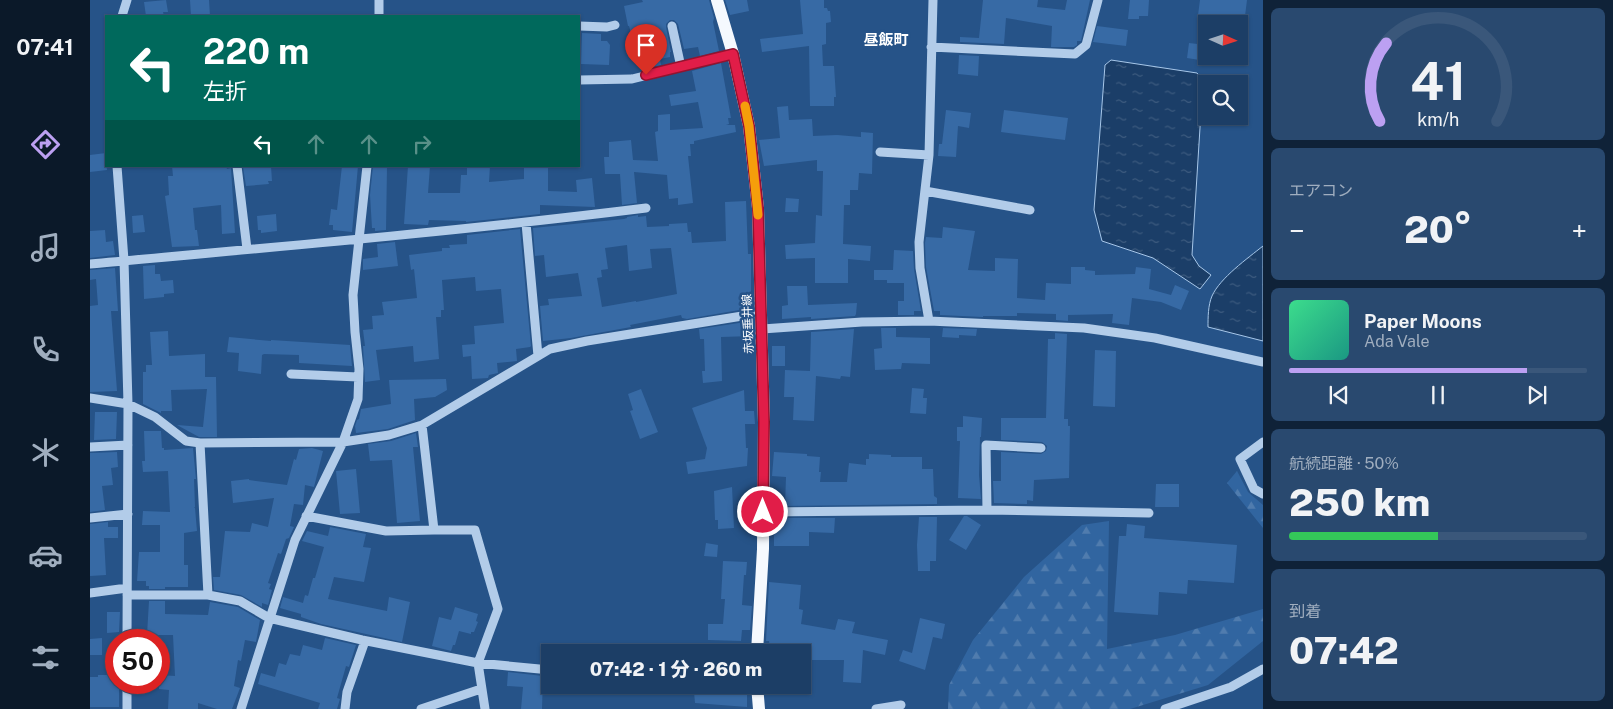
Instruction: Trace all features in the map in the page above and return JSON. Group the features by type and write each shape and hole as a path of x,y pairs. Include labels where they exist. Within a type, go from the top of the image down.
{"main road":[{"name":"赤坂垂井線","path":"717,0 733,54 749,126 758,208 762,330 763,549 757,644"},
{"path":"758,694 759,709"}],"street":[{"path":"122,15 128,0"},
{"path":"379,0 379,15"},
{"path":"929,321 920,268 919,242 929,154 933,0"},
{"path":"931,47 1076,54 1086,44 1098,0"},
{"path":"580,26 607,27 615,25"},
{"path":"672,26 681,67"},
{"path":"580,80 632,79 733,54"},
{"path":"880,152 929,154"},
{"path":"117,167 124,260 128,404 127,629"},
{"path":"237,167 247,249"},
{"path":"241,709 295,540 343,442 358,399 353,295 366,167"},
{"path":"925,191 1030,210"},
{"path":"90,264 358,240 526,223 646,208"},
{"path":"526,223 538,356"},
{"path":"90,398 128,404 155,417 186,441 200,443 343,442 389,435 422,425 550,349 587,341 761,313"},
{"path":"762,330 862,322 929,321 1084,328 1155,338 1263,362"},
{"path":"291,374 358,377"},
{"path":"422,425 434,530"},
{"path":"1263,442 1240,459 1254,489 1263,494"},
{"path":"200,443 208,595"},
{"path":"90,447 128,445"},
{"path":"986,510 986,445 1041,448"},
{"path":"763,512 986,510 1149,513"},
{"path":"90,518 128,514"},
{"path":"306,516 386,531 475,530 498,610 478,663 485,709"},
{"path":"90,593 127,592 208,595 240,601 269,618 365,641 478,663 541,669"},
{"path":"346,709 347,692 365,641"},
{"path":"1165,709 1231,687 1263,669"},
{"path":"421,709 481,689"},
{"path":"126,709 127,694"},
{"path":"876,709 900,705"}],"green space":[{"path":"1237,471 1248,492 1263,505 1263,528 1227,483"},
{"path":"1109,521 1107,649 1175,635 1263,609 1263,641 1208,685 1130,709 948,709 949,685 973,640 1024,577 1082,525"}],"water":[{"path":"1111,60 1197,73 1199,75 1198,125 1200,125 1192,255 1199,266 1211,275 1200,289 1153,258 1102,241 1094,210 1105,65"},
{"path":"1263,246 1263,341 1208,327 1208,312 1216,289 1235,269"}],"building":[{"path":"166,0 168,12 163,12 164,15 146,15 144,2"},
{"path":"190,0 209,0 210,15 191,15"},
{"path":"642,0 709,0 719,51 700,56 698,47 684,49 678,24 674,20 670,20 666,27 671,52 670,57 660,59 661,65 644,69 637,45 634,45 624,6 643,2"},
{"path":"725,0 747,0 749,11 730,15"},
{"path":"800,0 824,0 824,8 830,11 831,22 826,23 826,44 822,45 823,66 834,66 836,97 834,97 834,106 810,106 809,46 762,52 760,39 803,34"},
{"path":"983,0 1038,0 1037,7 1065,10 1067,0 1090,0 1081,41 1077,41 1077,45 1074,47 1051,47 1052,26 1006,18 1004,44 960,42 960,37 979,38"},
{"path":"1130,0 1149,0 1148,16 1139,16 1139,19 1128,19"},
{"path":"1200,0 1247,0 1245,15 1198,15"},
{"path":"1097,26 1128,30 1126,46 1093,42"},
{"path":"582,33 601,34 601,41 607,41 610,45 609,65 581,64"},
{"path":"1189,43 1198,44 1198,60 1187,58"},
{"path":"959,55 979,56 978,76 958,74"},
{"path":"721,63 731,118 728,118 729,124 726,125 735,125 736,132 694,141 694,144 690,144 691,156 688,156 693,203 678,205 678,198 669,199 667,175 634,172 637,203 622,205 620,174 605,174 604,157 609,157 609,142 631,140 633,160 658,161 655,132 658,131 658,115 670,114 670,130 703,128 698,102 671,106 669,95 696,91 692,71"},
{"path":"788,106 789,120 812,119 813,136 861,137 861,132 873,133 872,174 859,173 858,190 850,190 850,205 844,205 843,244 871,246 870,261 848,259 848,283 815,283 815,258 786,259 785,245 815,243 816,215 822,216 823,171 817,171 817,160 764,166 759,140 780,138 777,107"},
{"path":"946,110 971,113 969,128 958,126 956,157 938,156 939,144 942,144"},
{"path":"1004,110 1068,118 1065,140 1001,132"},
{"path":"105,153 105,167 107,167 107,170 90,172 90,155"},
{"path":"172,167 231,168 235,233 222,234 221,205 193,208 199,246 172,247 165,196 169,195 168,176 173,176"},
{"path":"243,167 271,167 272,181 268,181 269,184 246,186"},
{"path":"342,167 358,167 352,232 333,230 333,225 329,225 331,209 337,210"},
{"path":"373,167 387,167 386,230 375,231 375,228 372,228 370,195"},
{"path":"408,167 430,167 428,193 460,193 461,175 467,175 467,167 490,167 489,182 524,179 524,167 548,167 548,191 577,192 576,180 592,178 595,207 540,205 540,214 466,222 429,220 428,225 404,224"},
{"path":"786,198 799,199 798,212 785,212"},
{"path":"746,201 748,254 751,254 751,308 687,319 682,318 681,315 630,325 631,327 543,341 540,306 549,305 548,299 582,296 578,273 546,277 544,255 535,256 533,228 624,219 638,215 638,217 646,216 647,227 687,223 688,232 691,232 692,243 726,241 725,202","holes":["627,245 629,271 652,268 650,249 671,248 677,294 602,307 597,278 602,277 601,270 608,269 605,248"]},
{"path":"276,214 277,231 261,233 261,230 258,230 257,216"},
{"path":"143,215 145,232 133,233 132,216"},
{"path":"943,227 975,231 968,270 995,271 995,258 1018,259 1017,298 1045,300 1046,283 1071,284 1071,267 1085,267 1085,270 1095,271 1095,275 1135,274 1136,267 1151,269 1149,289 1171,295 1175,285 1189,291 1181,310 1161,302 1132,298 1129,325 1112,323 1113,314 1068,315 1068,321 1056,320 1056,314 1017,313 1017,316 983,317 940,315 940,311 934,311 926,267 925,243 926,237 942,238"},
{"path":"520,229 531,346 516,349 517,361 497,363 498,373 489,375 488,378 472,379 471,356 463,357 462,345 475,344 474,326 504,323 501,289 476,291 475,277 442,280 444,310 441,310 441,317 436,317 439,359 414,362 413,346 376,350 380,380 365,382 363,330 373,329 372,316 384,315 382,302 417,298 414,269 411,270 409,255 442,251 442,248 450,248 449,245 467,244 467,235"},
{"path":"105,230 106,242 113,241 115,255 90,258 90,231"},
{"path":"395,242 398,266 363,270 363,259 378,257 377,244"},
{"path":"894,250 913,251 921,311 914,311 914,315 898,315 898,301 904,301 904,283 887,283 887,280 874,280 874,270 893,270"},
{"path":"155,265 155,274 160,274 161,281 173,280 174,293 164,294 164,297 144,299 143,266"},
{"path":"115,268 118,311 111,311 117,391 90,392 90,306 98,305 96,279 90,280 90,270"},
{"path":"787,286 807,286 808,305 857,303 856,314 855,316 811,319 811,317 782,319 782,306 788,305"},
{"path":"752,321 753,336 721,337 722,381 703,383 702,371 705,371 704,339 700,339 699,329"},
{"path":"881,328 896,328 896,337 930,338 930,364 902,363 901,369 875,370 874,349 882,348"},
{"path":"943,328 977,329 976,336 959,335 959,338 942,337"},
{"path":"854,329 850,377 841,376 840,379 816,376 814,421 793,420 794,397 784,397 785,370 810,371 811,332"},
{"path":"168,331 169,356 205,354 205,377 216,377 217,437 199,437 177,425 203,427 207,389 171,390 172,411 161,411 161,413 143,404 143,372 146,372 146,365 152,365 150,332"},
{"path":"1055,333 1067,334 1064,419 1068,419 1068,426 1070,426 1069,478 1034,480 1033,501 1027,500 1027,504 994,503 993,481 1001,481 1001,452 1041,454 1046,451 1047,446 1042,442 1001,440 1001,418 1046,418 1048,339 1055,339"},
{"path":"229,337 350,345 352,366 299,363 299,355 264,354 262,355 261,374 238,371 239,353 227,352"},
{"path":"772,346 785,346 785,366 772,366"},
{"path":"1095,350 1116,351 1115,407 1093,406"},
{"path":"446,379 447,390 435,397 414,399 415,420 388,429 356,433 355,426 361,409 391,404 389,380"},
{"path":"912,388 924,389 923,398 927,398 926,414 910,413"},
{"path":"641,389 658,432 640,439 630,411 633,410 628,394"},
{"path":"744,390 745,411 754,411 755,424 745,424 746,448 748,448 747,466 688,474 686,462 705,459 707,448 692,408"},
{"path":"95,412 117,412 116,439 94,440"},
{"path":"963,416 982,418 979,475 981,499 958,498 960,441 957,441 957,427 963,427"},
{"path":"144,431 161,431 162,448 164,450 193,448 196,479 194,479 194,507 197,531 184,533 184,565 188,565 188,587 149,589 149,586 146,586 146,581 137,581 139,552 160,552 160,525 142,525 143,511 170,512 168,471 143,472 142,461 145,461"},
{"path":"416,433 418,447 413,447 420,521 397,523 392,460 370,461 368,444 391,441"},
{"path":"312,448 323,451 314,487 305,485 303,505 294,504 290,526 294,527 289,538 286,539 281,554 278,553 268,583 271,584 269,589 272,590 268,605 262,603 262,607 241,595 214,590 213,577 220,577 225,531 250,532 252,523 268,527 274,498 233,503 231,481 249,479 287,485 294,459 296,460 299,449"},
{"path":"117,452 118,467 111,468 113,485 102,486 105,510 90,512 90,453"},
{"path":"774,452 807,454 807,456 820,457 820,482 847,482 849,463 866,465 866,459 869,459 869,454 891,455 891,457 922,457 922,469 933,469 934,496 937,498 937,504 785,506 786,477 772,476"},
{"path":"356,469 360,513 340,514 336,471"},
{"path":"1156,484 1179,484 1179,507 1155,507"},
{"path":"732,487 734,528 718,529 718,520 715,520 714,491"},
{"path":"964,516 981,525 966,550 949,540"},
{"path":"919,517 937,517 936,561 930,561 930,571 918,571"},
{"path":"774,518 835,518 834,533 809,532 809,546 774,546"},
{"path":"108,522 108,527 118,527 118,538 104,538 106,575 90,576 90,524"},
{"path":"1127,524 1145,526 1144,538 1237,545 1234,583 1188,580 1187,594 1159,592 1158,615 1114,612 1119,536 1126,536"},
{"path":"330,527 366,534 363,547 371,548 364,582 334,577 328,599 387,611 389,597 410,602 402,642 321,624 301,617 301,614 280,608 283,597 303,603 305,595 308,596 324,547 302,541 307,531 328,536"},
{"path":"706,543 718,545 717,557 704,556"},
{"path":"723,561 747,562 742,605 752,606 750,630 742,630 741,641 708,640 708,624 723,624 725,599 721,599"},
{"path":"769,582 801,585 799,609 803,610 801,624 835,630 838,619 855,622 852,633 888,640 885,655 863,650 861,683 843,682 844,660 811,660 811,644 769,644 769,641 766,641"},
{"path":"149,601 165,601 165,614 208,615 210,602 238,607 260,620 256,642 245,640 241,661 238,660 234,686 240,688 232,709 217,709 198,703 198,709 168,709 170,676 175,676 173,635 170,635 170,629 147,629"},
{"path":"455,607 478,614 476,621 478,622 474,632 471,632 471,634 459,631 451,651 432,646 439,617 451,620"},
{"path":"107,612 120,612 119,629 107,629"},
{"path":"920,618 945,624 942,639 933,637 925,670 899,661 903,650 912,653"},
{"path":"102,638 102,655 90,655 90,639"},
{"path":"325,638 356,645 349,667 346,666 337,698 340,699 337,709 318,709 320,703 258,684 261,673 275,677 279,663 286,665 290,654 300,656 303,645 322,650"},
{"path":"508,672 541,676 542,709 521,709 523,687 507,686"},
{"path":"98,675 105,675 105,694 119,694 119,707 90,707 90,677 98,677"},
{"path":"694,694 747,694 747,707 695,703"}],"slow traffic":[{"path":"745,106 749,126 758,215"}],"district":[{"name":"昼飯町","path":"886,40"}],"route":[{"path":"646,75 733,54 749,126 758,208 764,422 763,512"}]}
